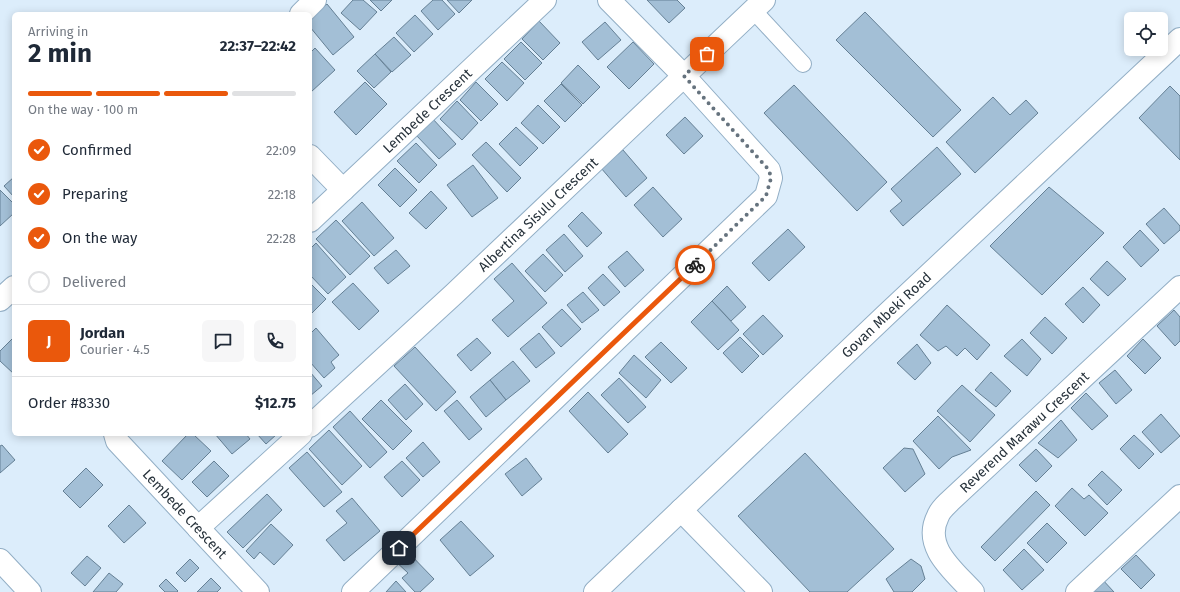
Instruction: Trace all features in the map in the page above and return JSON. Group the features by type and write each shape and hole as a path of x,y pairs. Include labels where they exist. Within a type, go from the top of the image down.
{"street":[{"path":"303,12 315,0"},
{"name":"Lembede Crescent","path":"312,219 545,0"},
{"path":"352,592 766,196 771,178 769,170 684,76 609,0"},
{"name":"Albertina Sisulu Crescent","path":"312,424 454,294 758,5"},
{"name":"Govan Mbeki Road","path":"595,592 1180,39"},
{"path":"312,158 343,190"},
{"name":"Reverend Marawu Crescent","path":"973,592 940,556 933,538 938,515 950,501 1180,287"},
{"path":"0,300 12,288"},
{"name":"Lembede Crescent","path":"116,436 117,441 258,592"},
{"path":"198,528 299,436"},
{"path":"1077,592 1180,496"},
{"path":"681,510 761,592"},
{"path":"0,560 30,592"}],"lane":[{"path":"758,5 803,64"}],"building":[{"path":"353,0 363,0 377,12 360,30 341,13"},
{"path":"370,0 392,0 381,11"},
{"path":"433,0 442,0 455,14 438,30 421,11"},
{"path":"447,0 472,0 459,13"},
{"path":"647,0 677,0 685,8 669,23"},
{"path":"327,4 354,37 333,55 312,29 312,17"},
{"path":"865,12 961,110 933,137 836,40"},
{"path":"415,15 433,34 414,52 396,33"},
{"path":"539,21 560,43 543,60 522,39"},
{"path":"605,22 621,40 598,60 582,42"},
{"path":"394,37 411,55 392,72 375,54"},
{"path":"521,42 542,63 525,80 504,59"},
{"path":"633,42 654,64 629,89 607,67"},
{"path":"315,48 335,70 312,91 312,51"},
{"path":"375,54 391,72 374,88 357,71"},
{"path":"502,62 524,83 507,101 485,79"},
{"path":"578,65 600,87 583,104 561,83"},
{"path":"365,82 387,104 356,135 334,112"},
{"path":"476,82 498,104 481,121 460,100"},
{"path":"561,84 582,105 565,122 544,101"},
{"path":"794,85 887,182 857,211 764,113"},
{"path":"1170,86 1180,96 1180,160 1139,118"},
{"path":"993,97 1010,115 1026,100 1038,113 975,173 946,142"},
{"path":"457,101 478,123 462,140 440,119"},
{"path":"538,105 560,127 543,144 521,123"},
{"path":"685,117 703,136 684,154 666,135"},
{"path":"432,118 456,144 439,159 415,134"},
{"path":"516,127 538,148 520,166 499,144"},
{"path":"486,142 521,178 507,192 472,155"},
{"path":"416,143 437,165 419,183 397,161"},
{"path":"937,147 961,174 903,226 890,211 902,201 891,189"},
{"path":"623,150 647,178 626,197 601,168"},
{"path":"473,165 498,198 472,217 447,185"},
{"path":"395,168 417,190 400,207 378,185"},
{"path":"12,179 12,195 4,186"},
{"path":"653,187 682,219 663,237 634,205"},
{"path":"1049,187 1104,233 1042,295 990,246"},
{"path":"0,190 12,202 12,215 0,226"},
{"path":"431,191 447,208 426,229 409,213"},
{"path":"362,202 394,238 374,256 342,221"},
{"path":"1164,208 1180,226 1180,230 1164,244 1146,224"},
{"path":"582,212 602,233 587,247 568,226"},
{"path":"336,220 370,256 350,275 316,239"},
{"path":"788,229 805,247 769,281 752,263"},
{"path":"1140,230 1159,250 1141,267 1123,247"},
{"path":"564,234 583,256 565,272 546,250"},
{"path":"316,243 346,277 328,294 312,277 312,247"},
{"path":"396,250 410,266 388,284 374,268"},
{"path":"627,251 644,270 625,287 608,267"},
{"path":"543,254 563,275 545,292 525,271"},
{"path":"1107,261 1126,279 1108,296 1090,279"},
{"path":"512,263 547,303 508,337 492,320 514,301 494,279"},
{"path":"603,274 620,292 604,306 588,288"},
{"path":"353,283 379,311 359,330 332,302"},
{"path":"312,285 326,299 312,313"},
{"path":"727,286 746,307 731,321 712,301"},
{"path":"1083,287 1100,305 1083,323 1065,304"},
{"path":"583,292 599,310 582,323 567,305"},
{"path":"712,301 739,330 718,350 691,322"},
{"path":"947,305 990,345 977,360 965,348 957,356 946,346 938,351 920,335"},
{"path":"562,309 581,329 561,347 542,327"},
{"path":"1174,310 1180,317 1180,341 1175,346 1157,326"},
{"path":"763,315 783,336 763,355 743,334"},
{"path":"1045,317 1067,338 1052,354 1030,333"},
{"path":"316,328 339,355 331,362 335,368 324,378 312,364 312,332"},
{"path":"539,333 555,353 536,368 520,349"},
{"path":"740,337 759,356 742,373 723,353"},
{"path":"477,338 491,353 471,371 457,355"},
{"path":"12,339 12,372 0,361 0,351"},
{"path":"1022,339 1041,359 1027,376 1004,356"},
{"path":"1143,339 1161,358 1145,374 1127,356"},
{"path":"661,342 687,368 671,383 645,357"},
{"path":"917,344 931,363 915,380 897,363"},
{"path":"415,347 456,392 436,411 394,366"},
{"path":"634,355 661,380 646,398 619,373"},
{"path":"513,361 530,381 506,400 490,380"},
{"path":"1115,370 1132,390 1116,404 1099,383"},
{"path":"991,372 1011,391 996,407 975,390"},
{"path":"312,374 322,386 312,394"},
{"path":"619,378 646,407 628,423 601,395"},
{"path":"490,380 506,400 486,417 470,397"},
{"path":"405,384 423,404 406,420 388,400"},
{"path":"962,385 995,415 970,442 937,411"},
{"path":"588,392 628,434 608,453 569,411"},
{"path":"1086,393 1108,416 1092,430 1071,408"},
{"path":"381,400 412,431 393,450 362,419"},
{"path":"457,400 482,429 469,440 444,411"},
{"path":"350,411 387,452 370,468 333,427"},
{"path":"1161,414 1180,436 1161,453 1142,432"},
{"path":"938,416 971,450 952,457 939,469 913,441"},
{"path":"1061,420 1077,440 1058,458 1038,443"},
{"path":"329,430 362,466 342,485 309,449"},
{"path":"1134,435 1154,454 1139,469 1120,449"},
{"path":"186,436 195,436 211,451 182,480 162,461"},
{"path":"217,436 248,436 250,439 232,454"},
{"path":"259,436 275,436 266,444"},
{"path":"423,442 440,462 423,477 406,458"},
{"path":"2,445 15,460 0,473 0,446"},
{"path":"904,448 913,449 925,474 905,492 883,468"},
{"path":"1036,449 1052,466 1036,482 1019,465"},
{"path":"307,452 342,492 324,507 289,468"},
{"path":"805,453 894,549 847,592 810,592 738,516"},
{"path":"526,458 542,479 522,496 505,474"},
{"path":"214,461 229,476 207,497 192,482"},
{"path":"402,461 420,480 402,497 384,477"},
{"path":"86,468 103,485 80,508 63,491"},
{"path":"1102,471 1122,490 1107,505 1088,485"},
{"path":"1072,488 1084,499 1089,495 1108,513 1085,536 1055,506"},
{"path":"1036,491 1050,505 995,561 981,547"},
{"path":"267,494 282,510 243,548 227,532"},
{"path":"352,498 380,531 344,561 326,540 347,523 336,511"},
{"path":"129,505 146,523 124,543 108,526"},
{"path":"461,521 494,556 470,576 440,540"},
{"path":"1047,523 1067,543 1047,563 1027,543"},
{"path":"271,524 293,545 274,565 260,552 254,559 246,551"},
{"path":"404,548 434,579 420,592 415,592 402,578 408,573 393,559"},
{"path":"1024,549 1044,570 1022,590 1003,570"},
{"path":"1136,555 1155,575 1141,589 1121,569"},
{"path":"87,556 101,568 85,586 71,573"},
{"path":"190,559 199,568 185,582 176,573"},
{"path":"911,559 921,566 925,579 912,592 894,592 886,579"},
{"path":"109,573 123,584 116,592 93,592"},
{"path":"211,578 221,588 217,592 197,592"},
{"path":"1101,578 1114,592 1087,592"},
{"path":"166,579 178,591 177,592 165,592 159,586"},
{"path":"396,581 406,592 386,592"}],"way so far":[{"path":"695,265 766,196 771,178 769,170 684,76 707,54"}],"route":[{"path":"399,548 695,265"}]}
